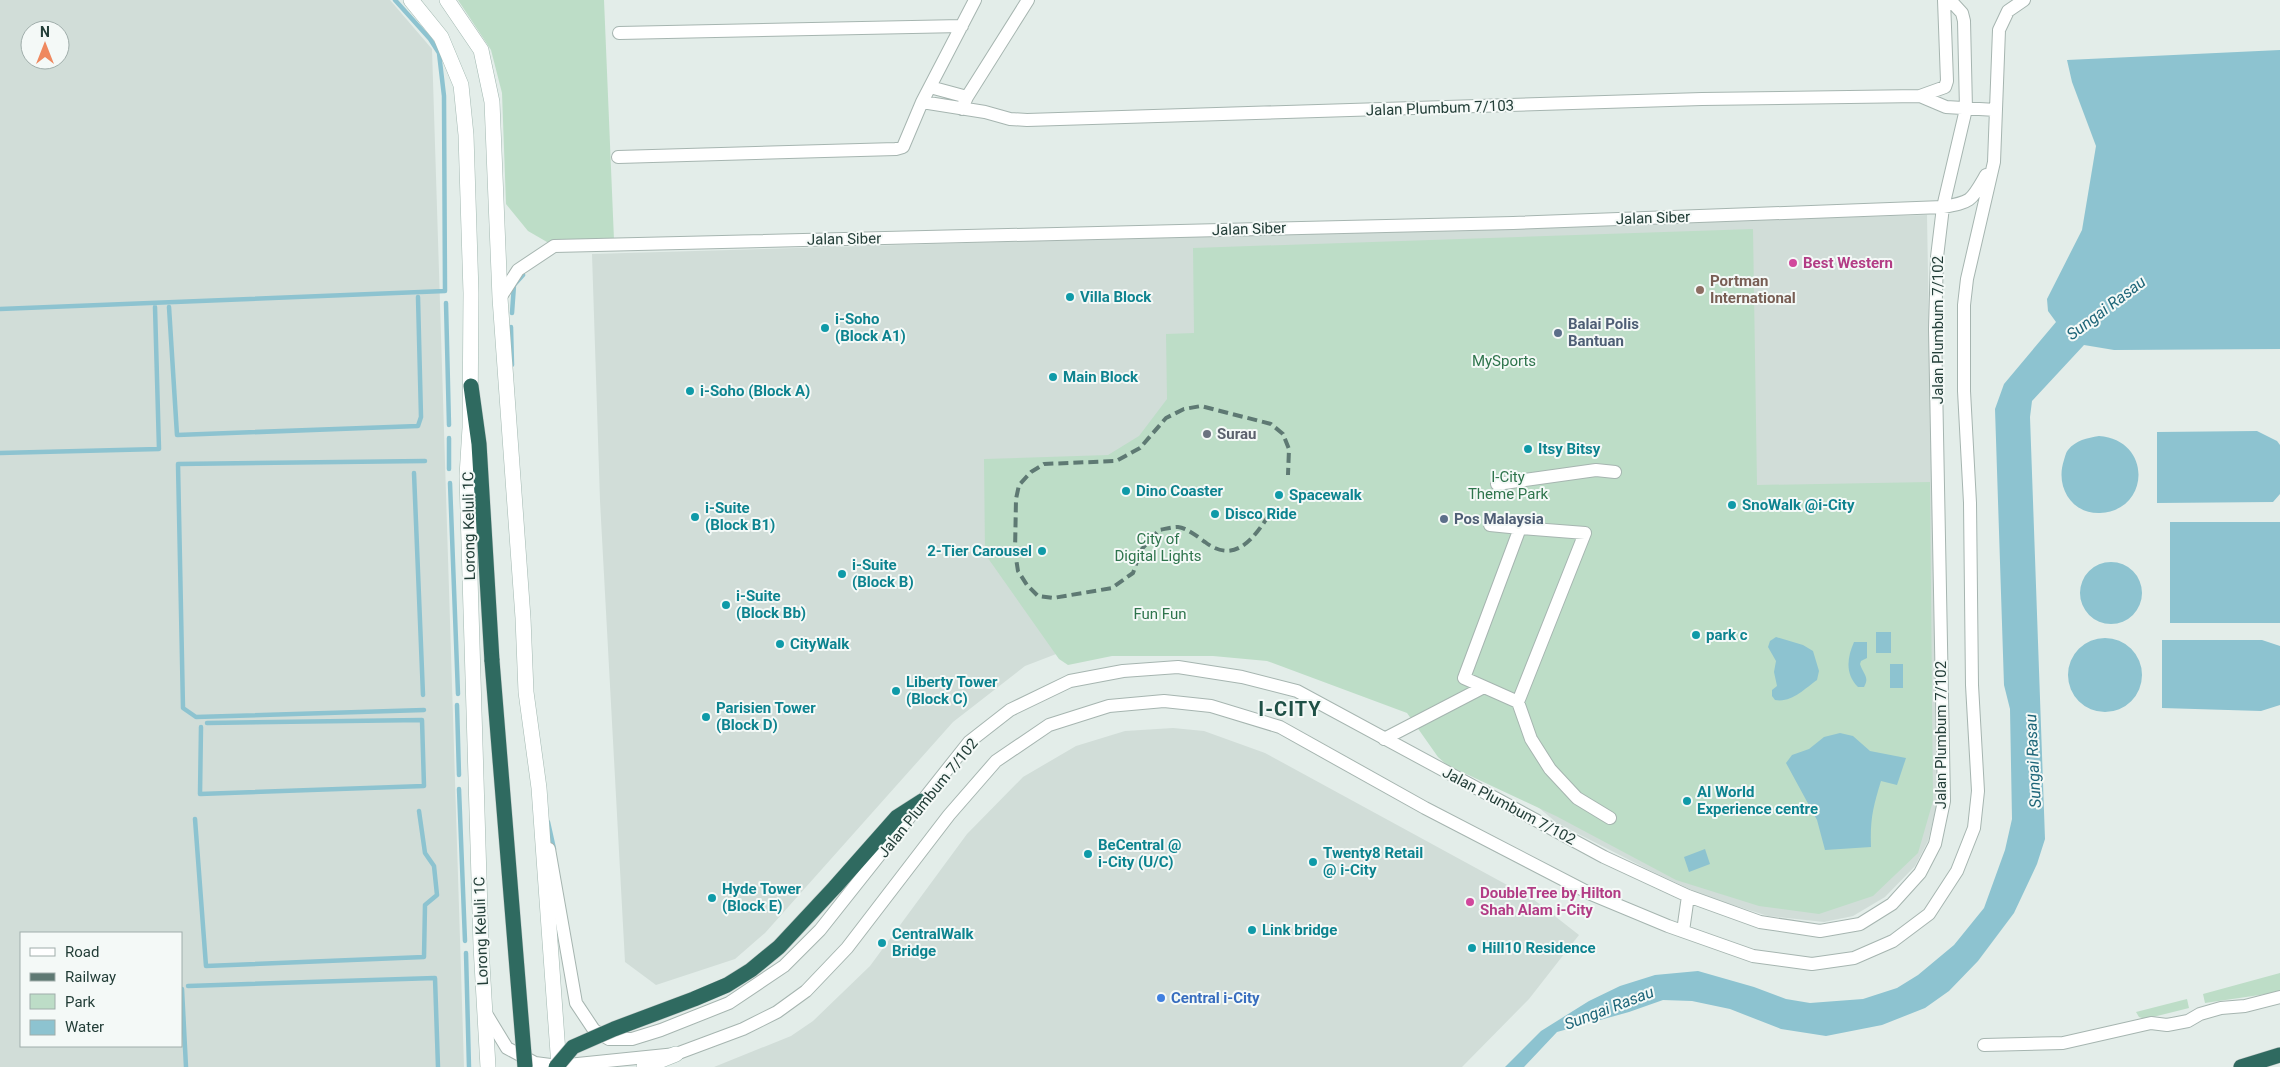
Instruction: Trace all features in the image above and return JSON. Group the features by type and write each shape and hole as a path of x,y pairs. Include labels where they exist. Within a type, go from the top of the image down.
{"highway":[{"path":"471,386 479,444 492,661 525,1067"},
{"path":"558,1067 573,1047 614,1028 702,995 727,984 751,970 779,947 897,817 922,800"},
{"path":"2241,1067 2280,1055"}],"street":[{"name":"Lorong Keluli 1C","path":"411,0 441,37 461,85 466,135 471,283 471,386 467,476 484,1011 488,1067"},
{"path":"447,0 481,50 492,102 500,298 522,608 526,692 539,788 558,1067"},
{"path":"618,157 896,149 903,147 922,102 974,0"},
{"path":"962,110 967,97 1028,0"},
{"path":"1920,96 1945,86 1947,81 1944,0"},
{"name":"Jalan Plumbum 7/102","path":"539,788 576,1003 594,1030 609,1039 632,1039 729,1004 784,966 820,930 970,742 1010,710 1070,681 1123,671 1178,667 1242,677 1297,691 1604,857 1688,896 1760,922 1820,931 1860,924 1892,904 1920,873 1935,844 1944,801 1935,329 1937,257 1943,207 1966,109 1964,20 1962,13 1950,0"},
{"name":"Jalan Plumbum 7/102","path":"484,1011 507,1048 535,1063 558,1067 676,1054 743,1030 777,1012 806,991 847,948 950,815 996,760 1048,725 1109,706 1164,701 1211,706 1280,727 1535,866 1612,904 1753,956 1812,964 1854,958 1893,942 1929,914 1957,871 1974,828 1978,791 1972,685 1970,503 1964,391 1964,305 1969,269 1994,162 1999,30 2008,11 2024,0"},
{"path":"619,33 962,26"},
{"path":"930,87 967,97"},
{"path":"1920,96 1946,107 1996,110"},
{"name":"Jalan Plumbum 7/103","path":"922,102 962,110 984,112 1010,119 1027,120 1702,99 1920,96"},
{"name":"Jalan Siber","path":"500,298 518,270 554,246 1513,223 1943,207 1966,203 1974,196 1994,162"},
{"path":"1497,484 1574,472 1596,470 1615,472"},
{"path":"1490,525 1585,533 1518,702 1531,739 1550,769 1577,798 1610,818"},
{"path":"1518,702 1464,678 1520,528"},
{"path":"1384,738 1484,687"},
{"path":"1683,931 1688,896"},
{"path":"1984,1045 2064,1043 2096,1037 2143,1024 2166,1025 2188,1021 2200,1014 2221,1008 2245,1006 2280,997"},
{"path":"644,1067 676,1054"}],"shaded area":[{"path":"0,0 390,0 432,49 464,1067 0,1067"},
{"path":"1927,215 1937,804 1928,841 1915,866 1885,897 1853,916 1824,922 1768,916 1707,897 1651,871 1557,823 1457,739 1429,706 1282,649 1077,646 1025,666 953,722 765,933 735,959 656,985 625,962 600,501 592,254"},
{"path":"1173,728 1204,731 1265,753 1533,899 1579,935 1529,999 1462,1067 714,1067 791,1036 813,1021 870,966 967,834 1023,777 1076,746 1125,731"}],"green space":[{"path":"458,0 604,0 614,240 547,242 528,231 506,204 502,93 491,50"},
{"name":"I-City Theme Park","path":"1753,229 1757,485 1930,482 1933,801 1918,853 1873,896 1819,914 1759,906 1676,880 1556,816 1447,765 1438,757 1407,713 1267,661 1213,656 1112,656 1068,665 1059,659 985,554 984,459 1108,455 1139,436 1167,399 1166,334 1194,333 1193,248"},
{"path":"2280,973 2280,992 2205,1003 2203,994"},
{"path":"2187,999 2189,1008 2145,1019 2139,1017 2136,1012"}],"water":[{"name":"Sungai Rasau","path":"2280,50 2280,349 2114,350 2084,345 2032,401 2030,417 2045,839 2037,864 2014,913 1978,961 1949,991 1925,1008 1882,1025 1826,1036 1781,1029 1730,1009 1692,1001 1663,1000 1629,1012 1557,1032 1524,1067 1505,1067 1541,1031 1589,1001 1620,986 1655,975 1698,971 1754,987 1786,999 1810,1003 1863,999 1897,988 1918,975 1954,945 1984,908 2005,850 2012,819 2010,709 2004,685 1995,409 2004,384 2056,322 2048,311 2047,299 2082,230 2096,146 2072,82 2067,60"},
{"path":"2257,431 2277,441 2280,445 2280,494 2273,502 2157,503 2157,432"},
{"path":"2099,436 2117,440 2129,449 2136,462 2138,475 2136,489 2129,501 2117,509 2100,513 2081,509 2073,504 2064,488 2062,479 2062,470 2068,450 2078,442"},
{"path":"2170,522 2280,522 2280,623 2170,623"},
{"path":"2105,562 2117,562 2133,571 2140,581 2142,593 2140,605 2133,615 2117,624 2105,624 2094,619 2085,610 2080,599 2080,587 2085,576 2094,567"},
{"path":"1876,632 1891,632 1891,653 1876,653"},
{"path":"1776,637 1803,645 1813,651 1819,671 1817,680 1798,694 1781,700 1775,700 1772,696 1772,690 1777,686 1774,672 1776,661 1768,647 1770,641"},
{"path":"2098,638 2112,638 2126,644 2136,654 2142,668 2142,682 2136,696 2126,706 2112,712 2098,712 2084,706 2074,696 2068,682 2068,668 2074,654 2084,644"},
{"path":"2162,640 2262,640 2280,646 2280,705 2261,711 2162,708"},
{"path":"1854,642 1867,642 1867,658 1861,661 1860,664 1866,678 1864,687 1858,687 1849,671 1850,654"},
{"path":"1890,664 1903,664 1903,688 1890,688"},
{"path":"1840,733 1853,736 1870,751 1906,758 1897,785 1881,781 1873,813 1871,847 1825,850 1817,820 1786,763 1792,755 1809,749 1824,737"},
{"path":"1705,849 1710,864 1689,872 1684,857"}],"waterway":[{"path":"0,309 445,291 444,96 439,53 430,39 395,0"},
{"path":"512,313 514,285 523,275"},
{"path":"169,307 177,435 418,426 421,417 418,297"},
{"path":"446,303 449,425"},
{"path":"0,453 159,449 155,307"},
{"path":"511,327 512,365"},
{"path":"449,438 449,469"},
{"path":"424,710 196,717 183,708 178,464 425,461"},
{"path":"414,473 423,695"},
{"path":"450,483 458,694"},
{"path":"457,705 459,775"},
{"path":"201,727 200,794 424,786 422,720 207,723"},
{"path":"459,789 465,941"},
{"path":"195,819 206,966 424,957 425,905 437,895 434,866 425,853 419,811"},
{"path":"548,822 554,849"},
{"path":"466,953 469,1067"},
{"path":"188,986 435,978 438,1067"},
{"path":"182,989 186,1067"}],"railway":[{"path":"1269,515 1250,540 1234,550 1226,551 1216,548 1181,528 1159,530 1141,550 1133,573 1112,588 1053,598 1038,596 1027,585 1018,571 1015,552 1016,499 1019,485 1031,472 1044,464 1116,461 1140,448 1166,418 1184,409 1201,406 1271,424 1283,434 1289,449 1288,475"}],"place":[{"name":"Best Western","path":"1793,263"},
{"name":"Portman International","path":"1700,290"},
{"name":"Villa Block","path":"1070,297"},
{"name":"i-Soho (Block A1)","path":"825,328"},
{"name":"Balai Polis Bantuan","path":"1558,333"},
{"name":"Main Block","path":"1053,377"},
{"name":"i-Soho (Block A)","path":"690,391"},
{"name":"Surau","path":"1207,434"},
{"name":"Itsy Bitsy","path":"1528,449"},
{"name":"Dino Coaster","path":"1126,491"},
{"name":"Spacewalk","path":"1279,495"},
{"name":"SnoWalk @i-City","path":"1732,505"},
{"name":"Disco Ride","path":"1215,514"},
{"name":"i-Suite (Block B1)","path":"695,517"},
{"name":"Pos Malaysia","path":"1444,519"},
{"name":"2-Tier Carousel","path":"1042,551"},
{"name":"i-Suite (Block B)","path":"842,574"},
{"name":"i-Suite (Block Bb)","path":"726,605"},
{"name":"park c","path":"1696,635"},
{"name":"CityWalk","path":"780,644"},
{"name":"Liberty Tower (Block C)","path":"896,691"},
{"name":"Parisien Tower (Block D)","path":"706,717"},
{"name":"AI World Experience centre","path":"1687,801"},
{"name":"BeCentral @ i-City (U/C)","path":"1088,854"},
{"name":"Twenty8 Retail @ i-City","path":"1313,862"},
{"name":"Hyde Tower (Block E)","path":"712,898"},
{"name":"DoubleTree by Hilton Shah Alam i-City","path":"1470,902"},
{"name":"Link bridge","path":"1252,930"},
{"name":"CentralWalk Bridge","path":"882,943"},
{"name":"Hill10 Residence","path":"1472,948"},
{"name":"Central i-City","path":"1161,998"}],"district":[{"name":"I-CITY","path":"1290,709"}],"park label":[{"name":"MySports","path":"1504,361"},
{"name":"City of Digital Lights","path":"1158,548"},
{"name":"Fun Fun","path":"1160,614"}]}
